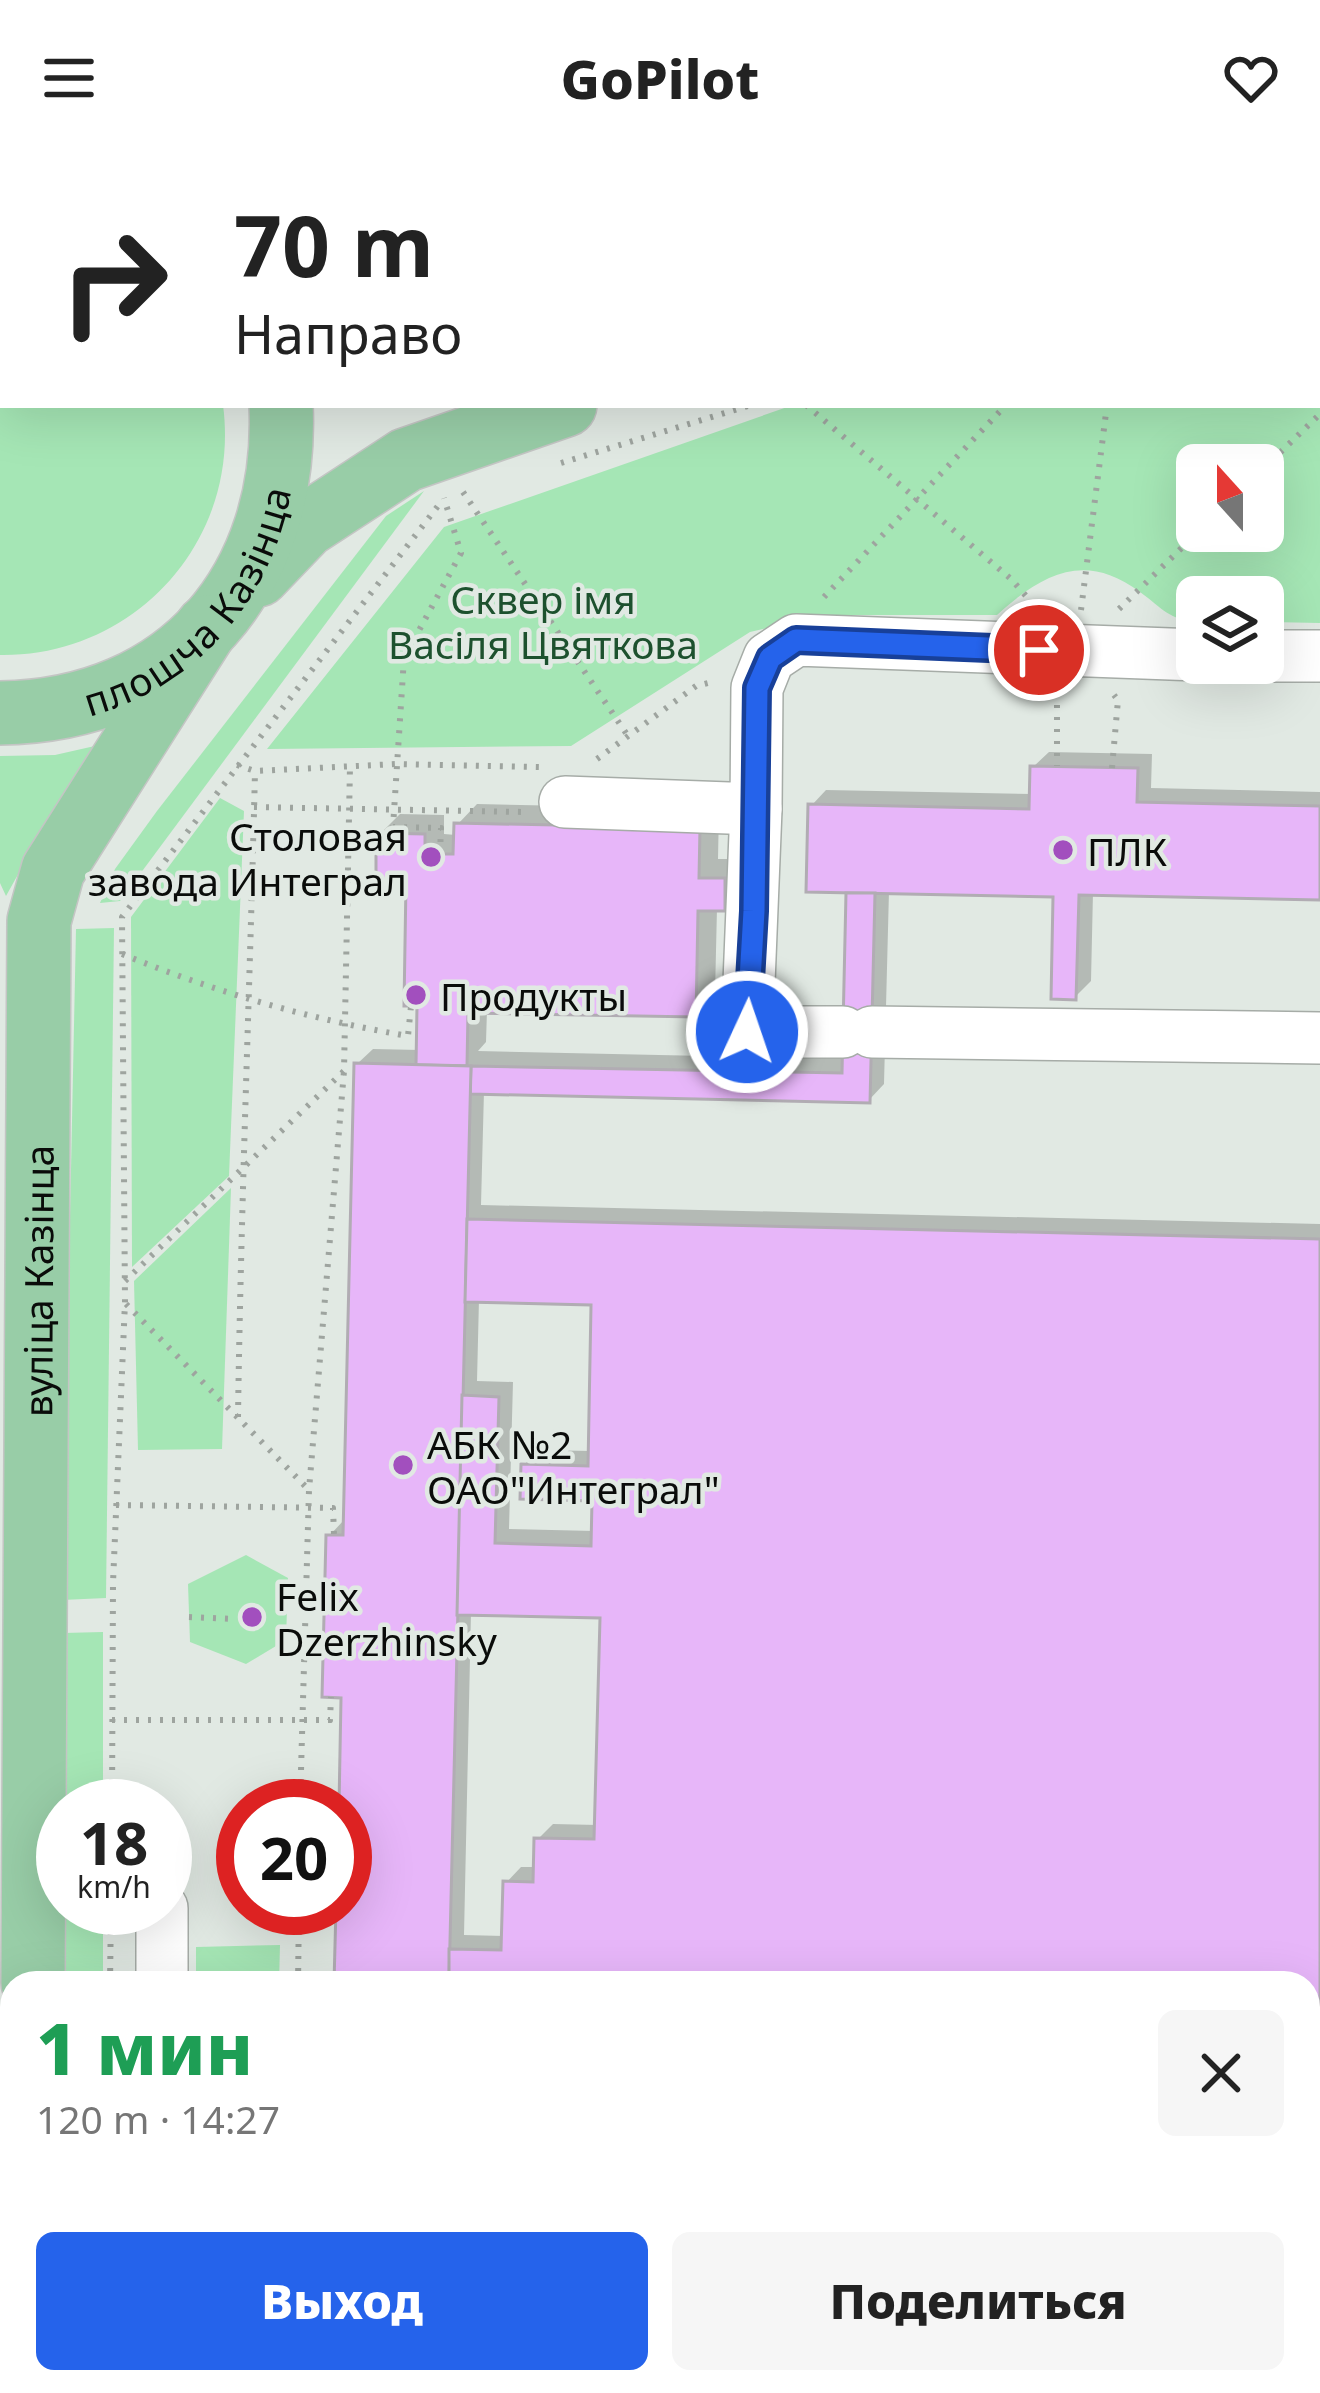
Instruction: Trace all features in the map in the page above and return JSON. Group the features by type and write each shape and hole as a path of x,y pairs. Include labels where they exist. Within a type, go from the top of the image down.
{"main road":[{"name":"плошча Казінца","path":"0,712 47,710 103,696 159,668 211,623 249,571 271,518 282,466 281,408"},
{"path":"211,623 305,526 370,482 424,452 557,408"},
{"name":"вуліца Казінца","path":"32,1971 16,1619 41,908 53,870 211,623"}],"lane":[{"path":"1176,654 779,654 757,688 747,1032 1320,1038"},
{"path":"1284,656 1320,656"},
{"path":"552,784 756,809"},
{"path":"162,1935 162,1971"}],"path":[{"path":"552,466 741,408"},
{"path":"810,408 1011,579 1075,652"},
{"path":"237,765 255,771 397,764 552,784 586,767 696,686 779,654 809,612 1003,408"},
{"path":"1075,652 1107,408"},
{"path":"1284,449 1320,414"},
{"path":"112,1779 125,1302 122,916 444,498 464,492 628,736"},
{"path":"440,854 440,828 393,827 404,658 461,553 444,498"},
{"path":"1075,652 1177,552"},
{"path":"1112,768 1116,723"},
{"path":"1056,725 1057,766"},
{"path":"301,1779 309,1490 344,1072 350,766"},
{"path":"238,1418 255,771"},
{"path":"254,807 558,812 552,784"},
{"path":"122,954 251,1000 344,1025 407,1036 411,1006"},
{"path":"125,1281 344,1072"},
{"path":"125,1302 309,1490"},
{"path":"116,1505 333,1508 334,1535"},
{"path":"189,1617 235,1618"},
{"path":"112,1720 331,1720 331,1697"},
{"path":"110,1971 111,1935"},
{"path":"298,1971 299,1935"}],"green space":[{"path":"0,408 223,408 224,455 215,501 196,544 169,581 135,612 94,636 49,650 0,655"},
{"name":"Сквер імя Васіля Цвяткова","path":"784,408 1320,408 1320,623 1284,622 1284,576 1176,576 1176,617 1120,579 1101,572 1065,572 1031,588 997,615 825,615 750,632 571,746 267,749 444,527"},
{"path":"424,491 120,901 100,903 115,869 157,811 386,516"},
{"path":"108,743 55,808 6,896 0,883 0,756 55,755"},
{"path":"220,798 244,811 229,1176 132,1267 131,917"},
{"path":"114,928 106,1598 62,1600 76,929"},
{"path":"231,1188 222,1449 138,1450 134,1281"},
{"path":"246,1555 288,1578 286,1640 246,1664 190,1642 188,1584"},
{"path":"103,1632 103,1779 62,1779 63,1633"},
{"path":"60,1935 103,1935 103,1971 60,1971"},
{"path":"280,1945 279,1971 196,1971 196,1947"}],"building":[{"name":"ПЛК","path":"1030,766 1138,768 1137,802 1320,806 1320,900 1079,895 1076,1000 1051,999 1053,897 806,892 808,804 1029,809"},
{"path":"454,823 700,828 699,878 725,878 725,911 698,911 696,1017 468,1013 467,1066 416,1065 417,1006 404,1006 406,882 376,881 376,833 425,834 425,854 453,854"},
{"path":"846,893 875,893 870,1103 470,1094 471,1066 842,1073"},
{"name":"АБК №2 ОАО\"Интеграл\"","path":"354,1063 471,1066 449,1971 334,1971 335,1935 372,1935 372,1779 340,1779 341,1698 322,1697 326,1535 343,1535"},
{"path":"467,1219 1320,1239 1320,1971 449,1971 449,1949 501,1950 503,1881 533,1882 534,1838 594,1839 600,1618 457,1615 462,1395 499,1397 495,1543 591,1546 592,1501 520,1499 521,1464 588,1466 591,1305 465,1302"}],"place":[{"name":"ПЛК","path":"1063,850"},
{"name":"Столовая завода Интеграл","path":"431,857"},
{"name":"Продукты","path":"416,995"},
{"name":"АБК №2 ОАО\"Интеграл\"","path":"403,1465"},
{"name":"Felix Dzerzhinsky","path":"252,1617"}],"route":[{"path":"747,1032 757,688 762,668 780,648 796,640 1039,650"}]}
